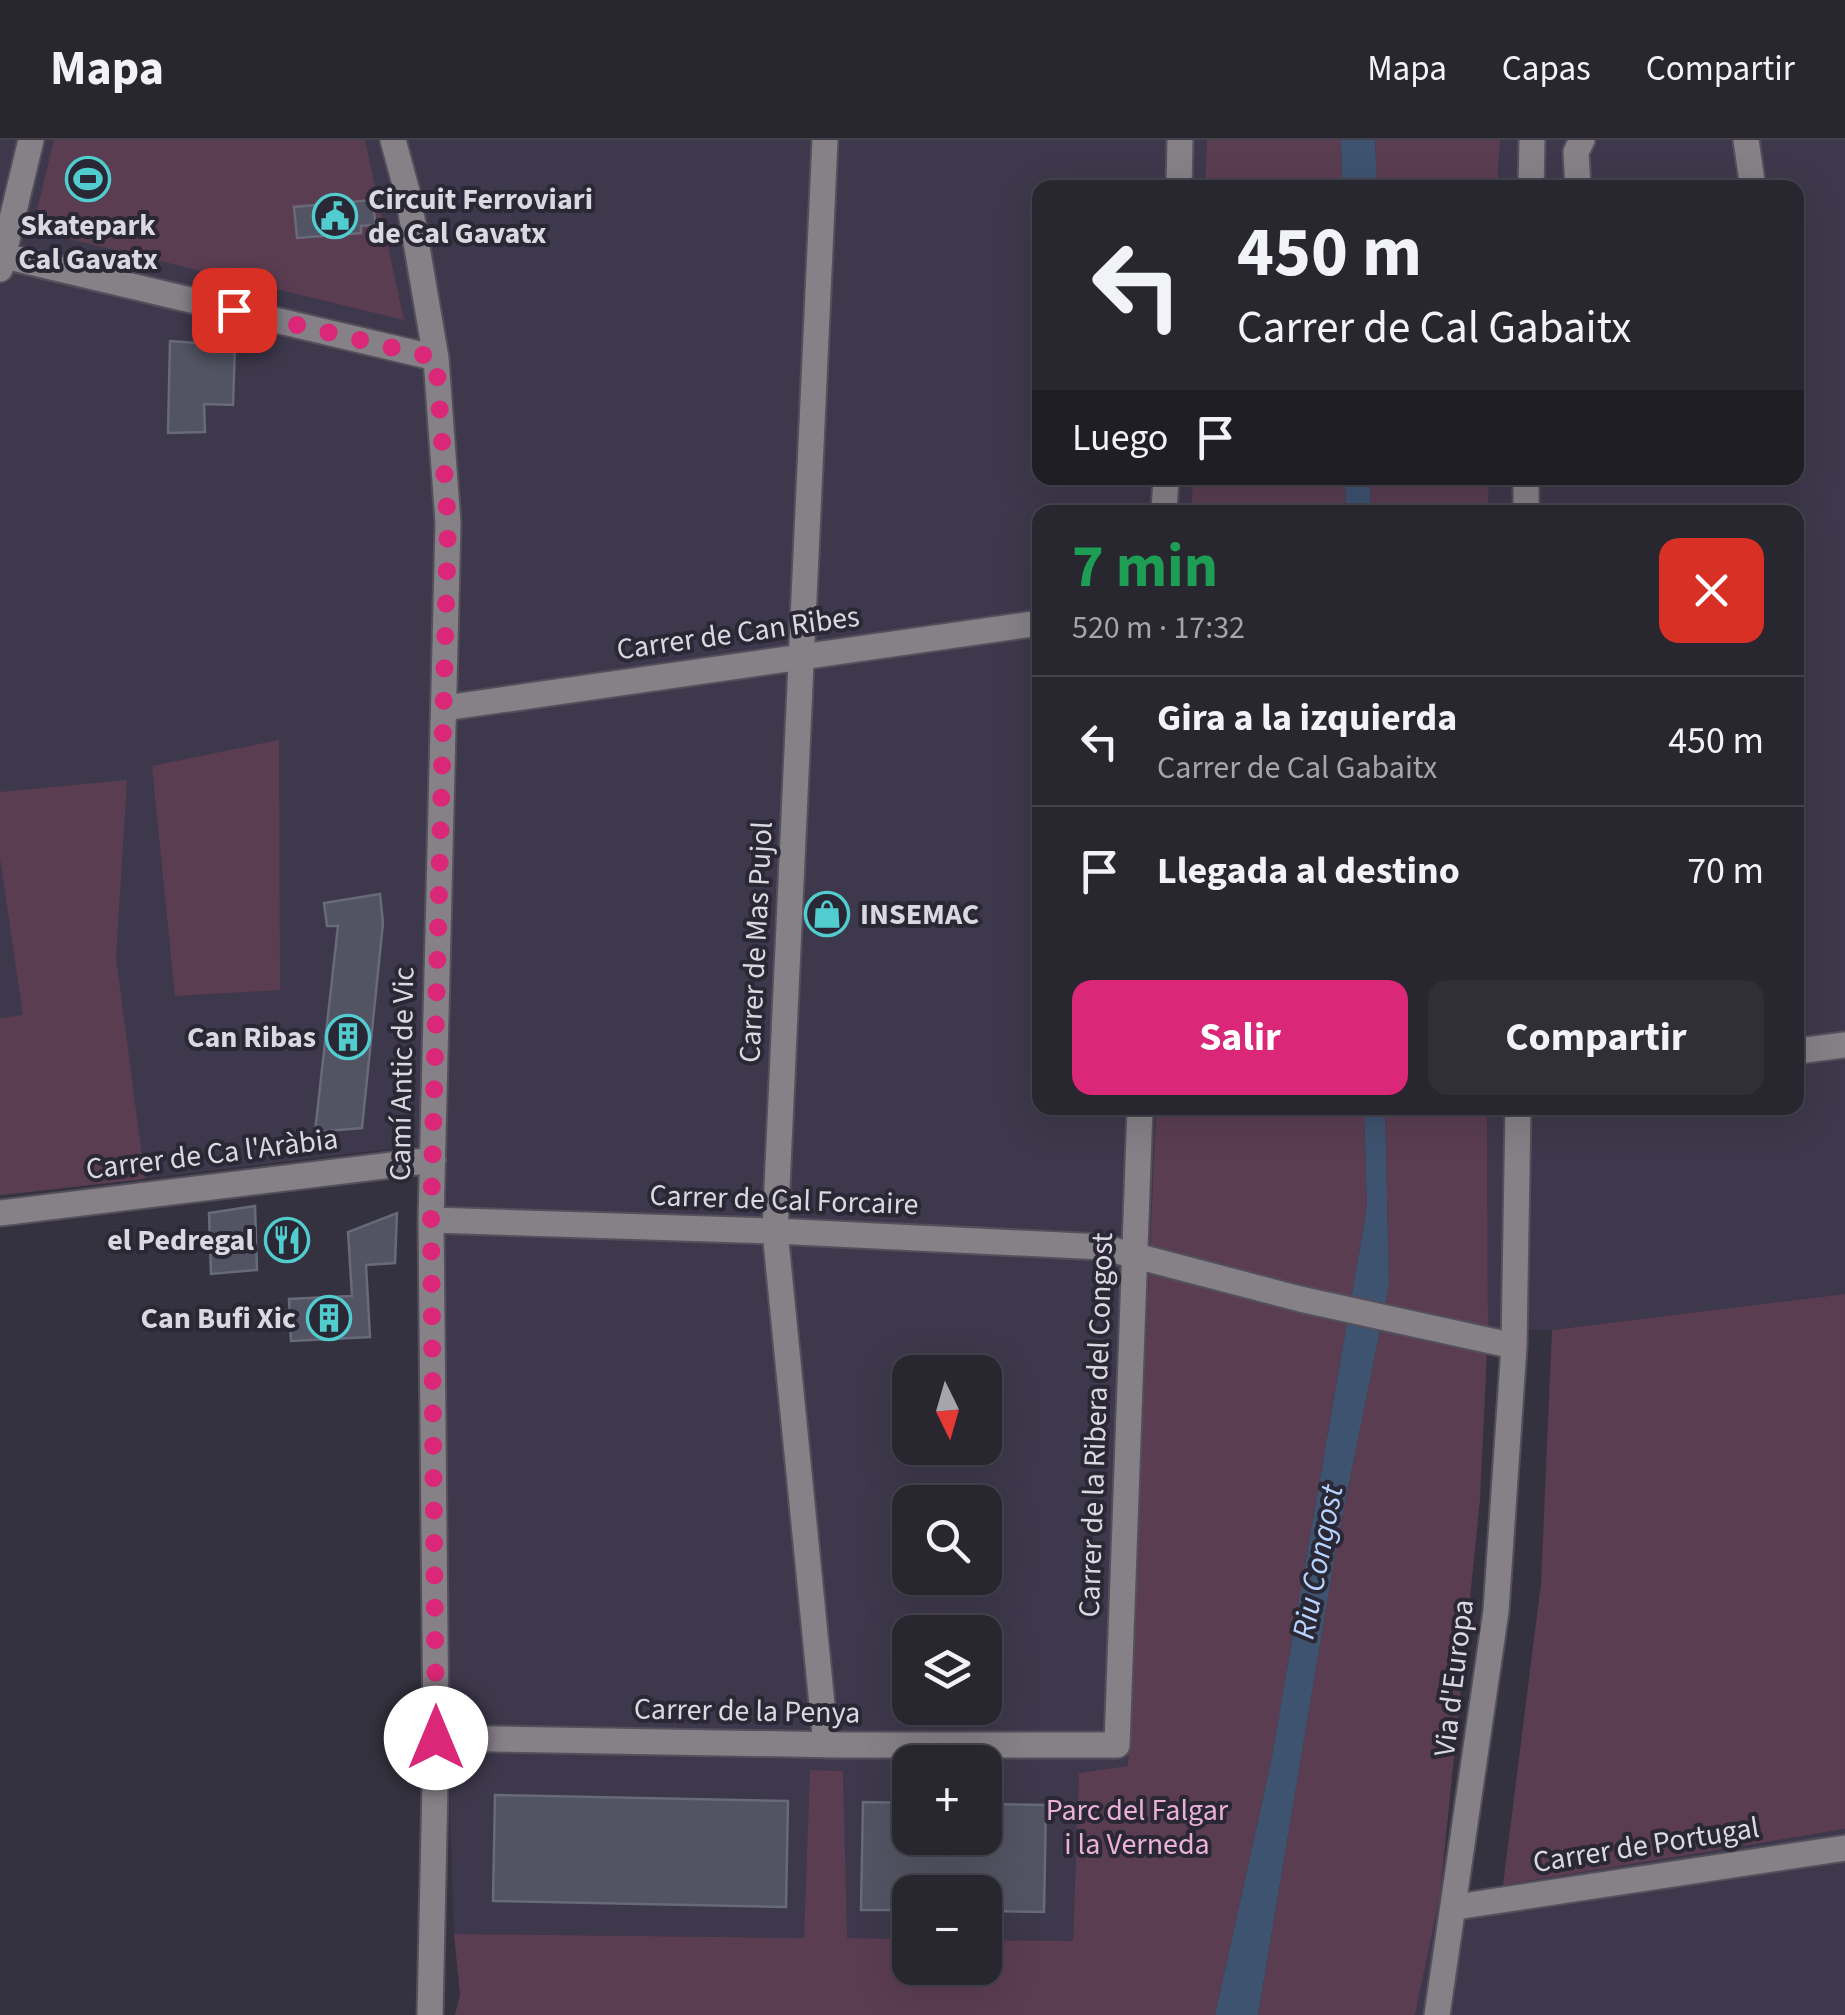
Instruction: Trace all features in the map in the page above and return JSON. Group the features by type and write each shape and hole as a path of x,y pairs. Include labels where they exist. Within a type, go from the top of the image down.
{"street":[{"path":"31,140 0,260 436,358"},
{"name":"Camí Antic de Vic","path":"393,140 408,195 436,358 448,523 431,1220 436,1738 430,2015"},
{"name":"Carrer de Mas Pujol","path":"825,140 775,1231 826,1745"},
{"path":"1178,180 1180,140"},
{"path":"1531,180 1532,140"},
{"path":"1578,180 1576,152 1582,140"},
{"path":"1746,140 1753,180"},
{"name":"Carrer de Can Ribes","path":"444,708 1032,624"},
{"path":"1804,1050 1845,1045"},
{"name":"Carrer de la Ribera del Congost","path":"1117,1745 1144,1258 1140,1115"},
{"name":"Via d'Europa","path":"1437,2015 1456,1907 1496,1610 1514,1346 1518,1115"},
{"name":"Carrer de Ca l'Aràbia","path":"0,1214 432,1160"},
{"name":"Carrer de Cal Forcaire","path":"431,1220 775,1231 1102,1248 1300,1299 1514,1346"},
{"name":"Carrer de la Penya","path":"436,1738 1117,1745"},
{"name":"Carrer de Portugal","path":"1456,1907 1845,1848"}],"shaded area":[{"path":"0,140 1207,140 1205,180 1032,180 1032,485 1193,485 1191,505 1032,505 1032,1115 1156,1115 1128,1767 1079,1773 1073,1941 1002,1940 1002,1875 892,1875 892,1939 846,1938 843,1771 811,1770 804,1938 454,1934 430,1144 0,1196"},
{"path":"1500,140 1845,140 1845,1294 1552,1330 1488,1330 1487,1115 1804,1115 1804,505 1488,505 1489,485 1804,485 1804,180 1497,180"},
{"path":"1845,1829 1845,2015 1415,2015 1440,1895"}],"green space":[{"path":"54,140 365,140 404,320 32,230"},
{"path":"1207,140 1341,140 1342,180 1205,180"},
{"path":"1375,140 1500,140 1497,180 1377,180"},
{"path":"1193,485 1345,485 1346,505 1191,505"},
{"path":"1370,485 1489,485 1488,505 1371,505"},
{"path":"279,740 280,990 175,996 152,766"},
{"path":"127,780 116,958 145,1179 0,1195 0,1018 23,1015 0,858 0,792"},
{"name":"Parc del Falgar i la Verneda","path":"1156,1115 1364,1115 1367,1207 1271,1762 1215,2015 455,2015 460,1995 454,1934 804,1938 810,1770 843,1771 847,1938 892,1939 892,1985 1002,1985 1002,1940 1073,1941 1079,1773 1128,1766"},
{"path":"1385,1115 1487,1115 1488,1330 1480,1500 1440,1895 1415,2015 1258,2015 1337,1543 1389,1285"},
{"path":"1845,1294 1845,1829 1503,1885 1541,1584 1552,1330"}],"water":[{"path":"1341,140 1375,140 1377,180 1342,180"},
{"path":"1345,485 1370,485 1371,505 1346,505"},
{"name":"Riu Congost","path":"1364,1115 1385,1115 1389,1285 1337,1543 1258,2015 1215,2015 1271,1762 1367,1207"}],"building":[{"name":"Circuit Ferroviari de Cal Gavatx","path":"372,200 376,225 361,226 361,233 297,238 294,207"},
{"path":"170,341 235,346 233,405 204,404 205,432 168,433"},
{"name":"Can Ribas","path":"380,894 383,923 362,1128 315,1132 338,926 327,926 324,903"},
{"path":"255,1206 257,1270 211,1274 209,1213"},
{"path":"397,1213 395,1263 366,1265 370,1337 291,1341 289,1299 352,1296 348,1232"},
{"path":"495,1795 788,1801 786,1907 493,1901"},
{"path":"863,1802 892,1803 892,1855 1002,1855 1002,1804 1046,1805 1044,1912 1002,1911 1002,1875 892,1875 892,1910 861,1910"}],"place":[{"name":"Skatepark Cal Gavatx","path":"88,179"},
{"name":"Circuit Ferroviari de Cal Gavatx","path":"335,216"},
{"name":"INSEMAC","path":"827,914"},
{"name":"Can Ribas","path":"348,1037"},
{"name":"el Pedregal","path":"287,1240"},
{"name":"Can Bufi Xic","path":"329,1318"}],"route":[{"path":"234,310 436,358 448,523 431,1220 436,1738"}]}
